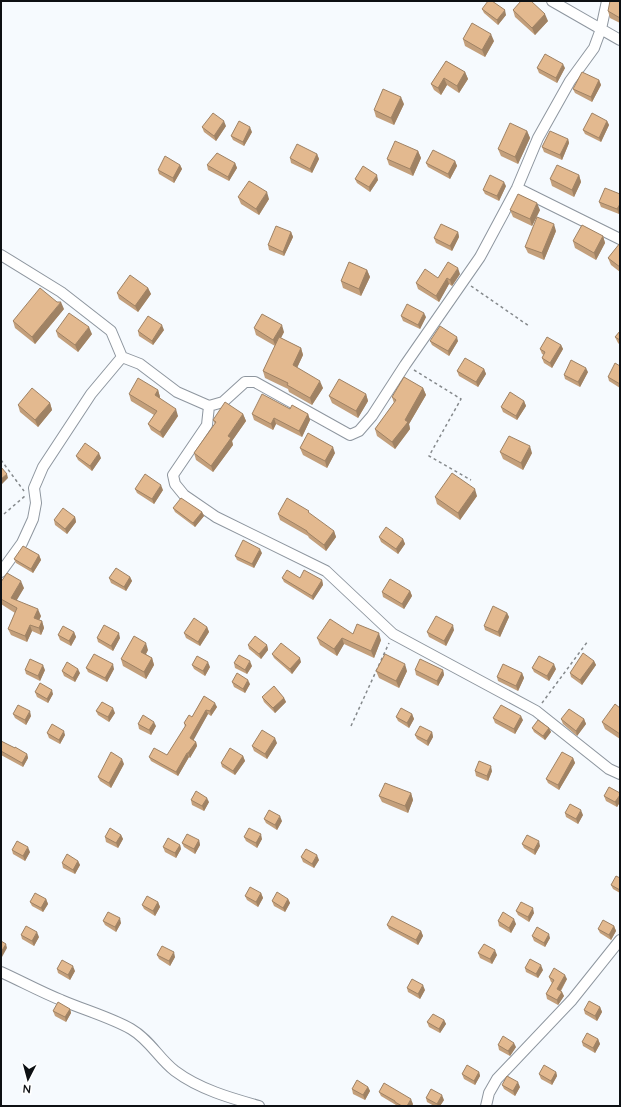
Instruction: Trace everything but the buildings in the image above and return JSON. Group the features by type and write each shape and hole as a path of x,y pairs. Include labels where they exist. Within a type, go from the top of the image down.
{"street":[{"path":"552,1 620,40"},
{"path":"1,255 61,292 111,331 122,357 140,364 177,392 209,406 223,402 245,382 256,382 350,435 359,431 372,416 405,365 480,257 517,188 538,138 570,81 594,48 601,29 607,1"},
{"path":"517,188 620,238"},
{"path":"1,572 22,543 33,519 36,503 34,488 43,467 91,394 122,357"},
{"path":"209,406 207,425 173,475 175,484 184,494 216,517 326,571 393,634 536,711 609,769 620,774"},
{"path":"486,1106 489,1093 497,1079 572,1000 620,940"},
{"path":"1,972 39,991 94,1012 132,1030 149,1042 174,1070 192,1082 259,1106"}],"path":[{"path":"463,280 528,326"},
{"path":"405,365 461,399 429,456 471,480"},
{"path":"1,460 27,494 4,514"},
{"path":"351,726 393,634"},
{"path":"536,711 588,641"}]}
